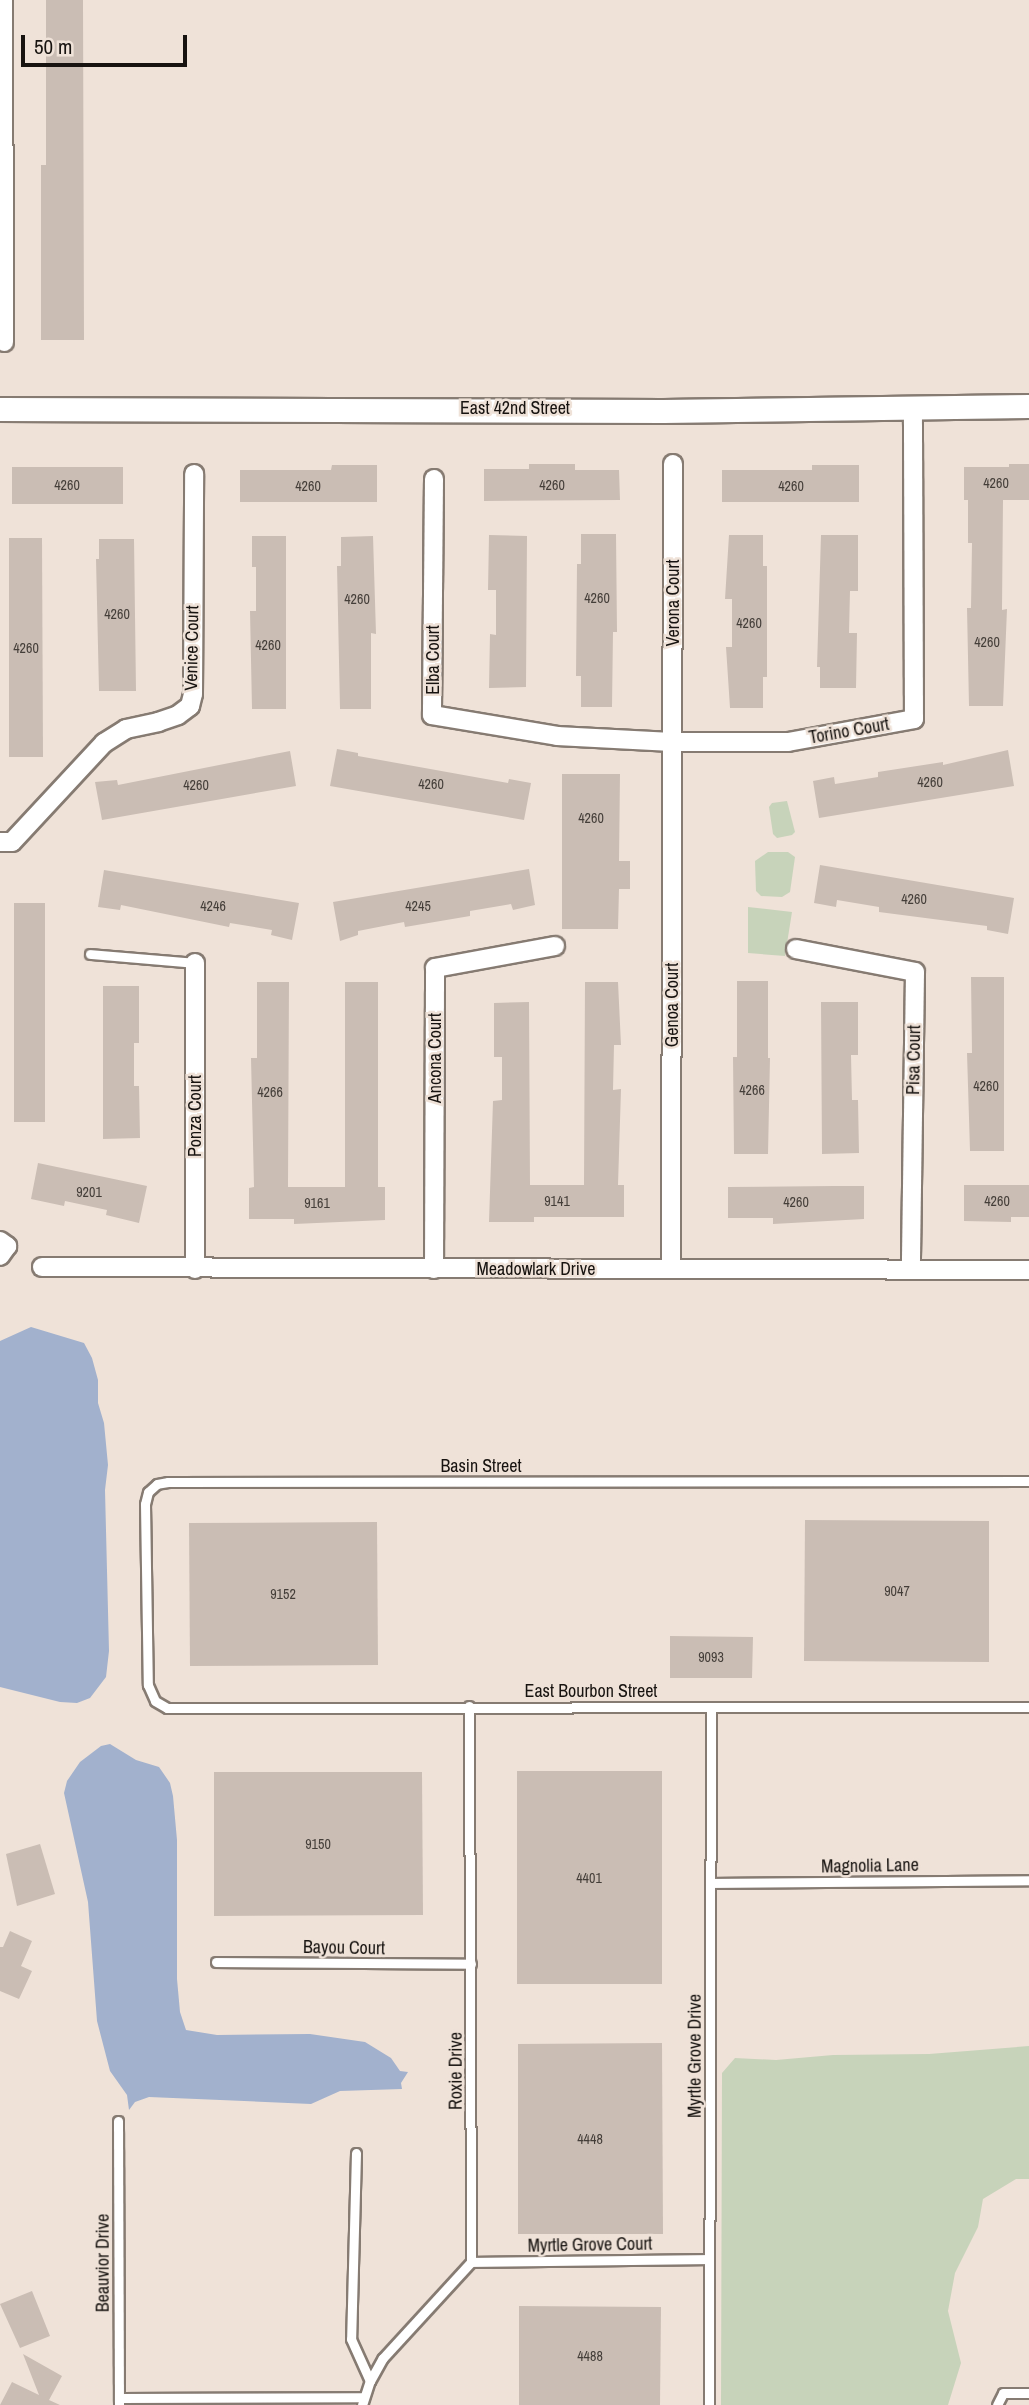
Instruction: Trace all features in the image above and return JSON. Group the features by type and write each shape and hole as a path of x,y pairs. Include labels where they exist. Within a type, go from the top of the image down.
{"street":[{"path":"3,0 4,342"},
{"name":"East 42nd Street","path":"0,409 663,411 1029,406"},
{"name":"Torino Court","path":"556,736 672,742 788,742 914,719 912,407"},
{"name":"Verona Court","path":"672,742 673,464"},
{"name":"Venice Court","path":"0,842 12,842 104,743 127,729 168,719 190,706 194,474"},
{"name":"Elba Court","path":"434,480 432,715 556,736"},
{"name":"Genoa Court","path":"671,1269 672,742"},
{"name":"Ancona Court","path":"434,1269 435,968 555,946"},
{"name":"Pisa Court","path":"796,949 915,972 911,1270"},
{"name":"Ponza Court","path":"195,963 195,1269"},
{"path":"0,1241 7,1247 0,1256"},
{"name":"Meadowlark Drive","path":"43,1267 1029,1270"}],"lane":[{"path":"89,954 195,963"},
{"name":"Basin Street","path":"155,1701 148,1685 145,1504 148,1492 161,1483 1029,1481"},
{"name":"East Bourbon Street","path":"155,1701 167,1708 1029,1706"},
{"name":"Roxie Drive","path":"469,1706 471,2262"},
{"name":"Myrtle Grove Drive","path":"709,2405 711,1707"},
{"name":"Magnolia Lane","path":"712,1883 1029,1880"},
{"name":"Bayou Court","path":"216,1962 471,1964"},
{"name":"Beauvior Drive","path":"118,2121 119,2401"},
{"path":"356,2153 351,2339 370,2381"},
{"name":"Myrtle Grove Court","path":"471,2262 709,2259"},
{"path":"119,2401 362,2401 370,2381 388,2351 471,2262"},
{"path":"997,2405 1003,2392 1029,2393"}],"green space":[{"path":"787,801 795,832 777,838 773,834 769,807 772,803"},
{"path":"768,852 788,852 795,857 790,892 782,897 761,896 756,891 755,861"},
{"path":"748,907 792,912 785,956 748,953"},
{"path":"1029,2046 1029,2179 1016,2179 983,2199 978,2227 955,2273 948,2311 961,2363 948,2405 721,2405 722,2073 735,2058 776,2060 833,2055 929,2054"}],"water":[{"path":"31,1327 84,1343 92,1358 98,1380 98,1403 104,1423 108,1465 105,1490 109,1651 106,1677 90,1698 77,1703 60,1702 0,1687 0,1341"},
{"path":"110,1744 136,1760 159,1767 170,1783 177,1840 177,1979 180,2012 186,2030 217,2035 310,2034 365,2042 391,2058 400,2071 408,2072 401,2083 402,2089 340,2091 311,2104 149,2097 135,2102 129,2110 127,2095 110,2071 97,2021 88,1902 64,1793 67,1781 80,1762 101,1746"}],"building":[{"path":"46,0 83,0 84,340 41,340 41,165 46,165"},
{"path":"529,464 575,464 575,470 619,470 620,500 484,501 484,469 529,469"},
{"path":"1009,464 1029,464 1029,500 1003,500 1002,610 1007,609 1003,706 969,706 967,608 971,608 972,543 968,543 968,500 964,500 964,467 1009,467"},
{"path":"332,465 377,465 377,502 240,502 240,470 331,470"},
{"path":"812,465 859,465 859,502 722,502 722,470 812,470"},
{"path":"12,467 123,467 123,504 12,504"},
{"path":"581,534 616,534 617,632 613,632 612,707 581,707 581,676 576,676 577,564 581,564"},
{"path":"489,535 527,536 526,687 489,688 490,634 496,635 496,590 488,590"},
{"path":"729,535 763,535 763,566 767,566 767,677 763,677 763,708 730,708 726,647 732,647 732,599 725,599"},
{"path":"821,535 858,535 858,591 850,591 849,633 857,633 856,688 820,688 820,667 817,667"},
{"path":"252,536 286,536 286,709 252,709 250,611 256,611 256,567 252,567"},
{"path":"373,536 376,634 371,633 371,709 340,709 337,566 341,566 341,537"},
{"path":"9,538 42,538 43,757 9,757"},
{"path":"99,539 134,539 136,691 99,691 96,559 99,559"},
{"path":"337,749 358,753 358,756 508,783 509,779 531,783 524,820 330,786"},
{"path":"1008,750 1014,786 819,818 813,781 834,777 835,784 878,777 878,772 943,762 943,765"},
{"path":"290,751 296,786 102,820 95,782 117,780 118,785"},
{"path":"562,774 620,774 619,861 630,861 630,889 619,889 618,929 562,929"},
{"path":"820,865 1014,898 1008,934 987,930 987,926 879,912 879,907 837,900 836,907 814,903"},
{"path":"529,869 535,905 513,910 511,904 470,911 470,916 405,927 404,922 358,931 358,935 340,941 333,902"},
{"path":"104,870 299,903 292,940 271,935 272,930 230,923 229,927 121,905 120,910 98,907"},
{"path":"14,903 45,903 45,1122 14,1122"},
{"path":"971,977 1004,977 1004,1151 970,1151 967,1053 972,1053"},
{"path":"737,981 768,981 768,1154 734,1154 733,1057 737,1057"},
{"path":"257,982 289,982 288,1187 345,1187 345,982 378,982 378,1187 385,1187 385,1220 294,1224 294,1219 249,1219 249,1188 254,1187 251,1058 257,1058"},
{"path":"585,982 618,982 621,1045 614,1045 613,1090 621,1089 618,1185 624,1185 624,1217 534,1217 534,1222 489,1222 493,1101 502,1100 502,1057 494,1057 494,1003 529,1002 530,1185 584,1185"},
{"path":"103,986 139,986 139,1043 134,1043 134,1086 139,1086 140,1138 103,1139"},
{"path":"821,1002 858,1002 858,1055 851,1055 852,1100 858,1100 859,1153 822,1154"},
{"path":"38,1163 147,1186 139,1223 106,1215 107,1210 65,1201 64,1206 31,1199"},
{"path":"964,1185 1029,1185 1029,1217 1011,1217 1011,1222 964,1221"},
{"path":"864,1186 864,1219 773,1224 773,1218 728,1218 728,1187"},
{"path":"805,1520 989,1521 989,1662 804,1661"},
{"path":"377,1522 378,1665 190,1666 189,1523"},
{"path":"670,1636 753,1637 752,1678 670,1678"},
{"path":"517,1771 662,1771 662,1984 517,1984"},
{"path":"214,1772 422,1772 423,1915 214,1916"},
{"path":"40,1844 55,1894 17,1906 6,1854"},
{"path":"10,1931 32,1941 21,1966 32,1971 19,1999 0,1991 0,1947 3,1947"},
{"path":"662,2043 663,2234 518,2234 518,2044"},
{"path":"32,2291 50,2336 20,2348 0,2304"},
{"path":"519,2306 661,2307 660,2405 519,2405"},
{"path":"23,2354 62,2376 49,2400 60,2405 0,2405 12,2382 39,2395"}]}
